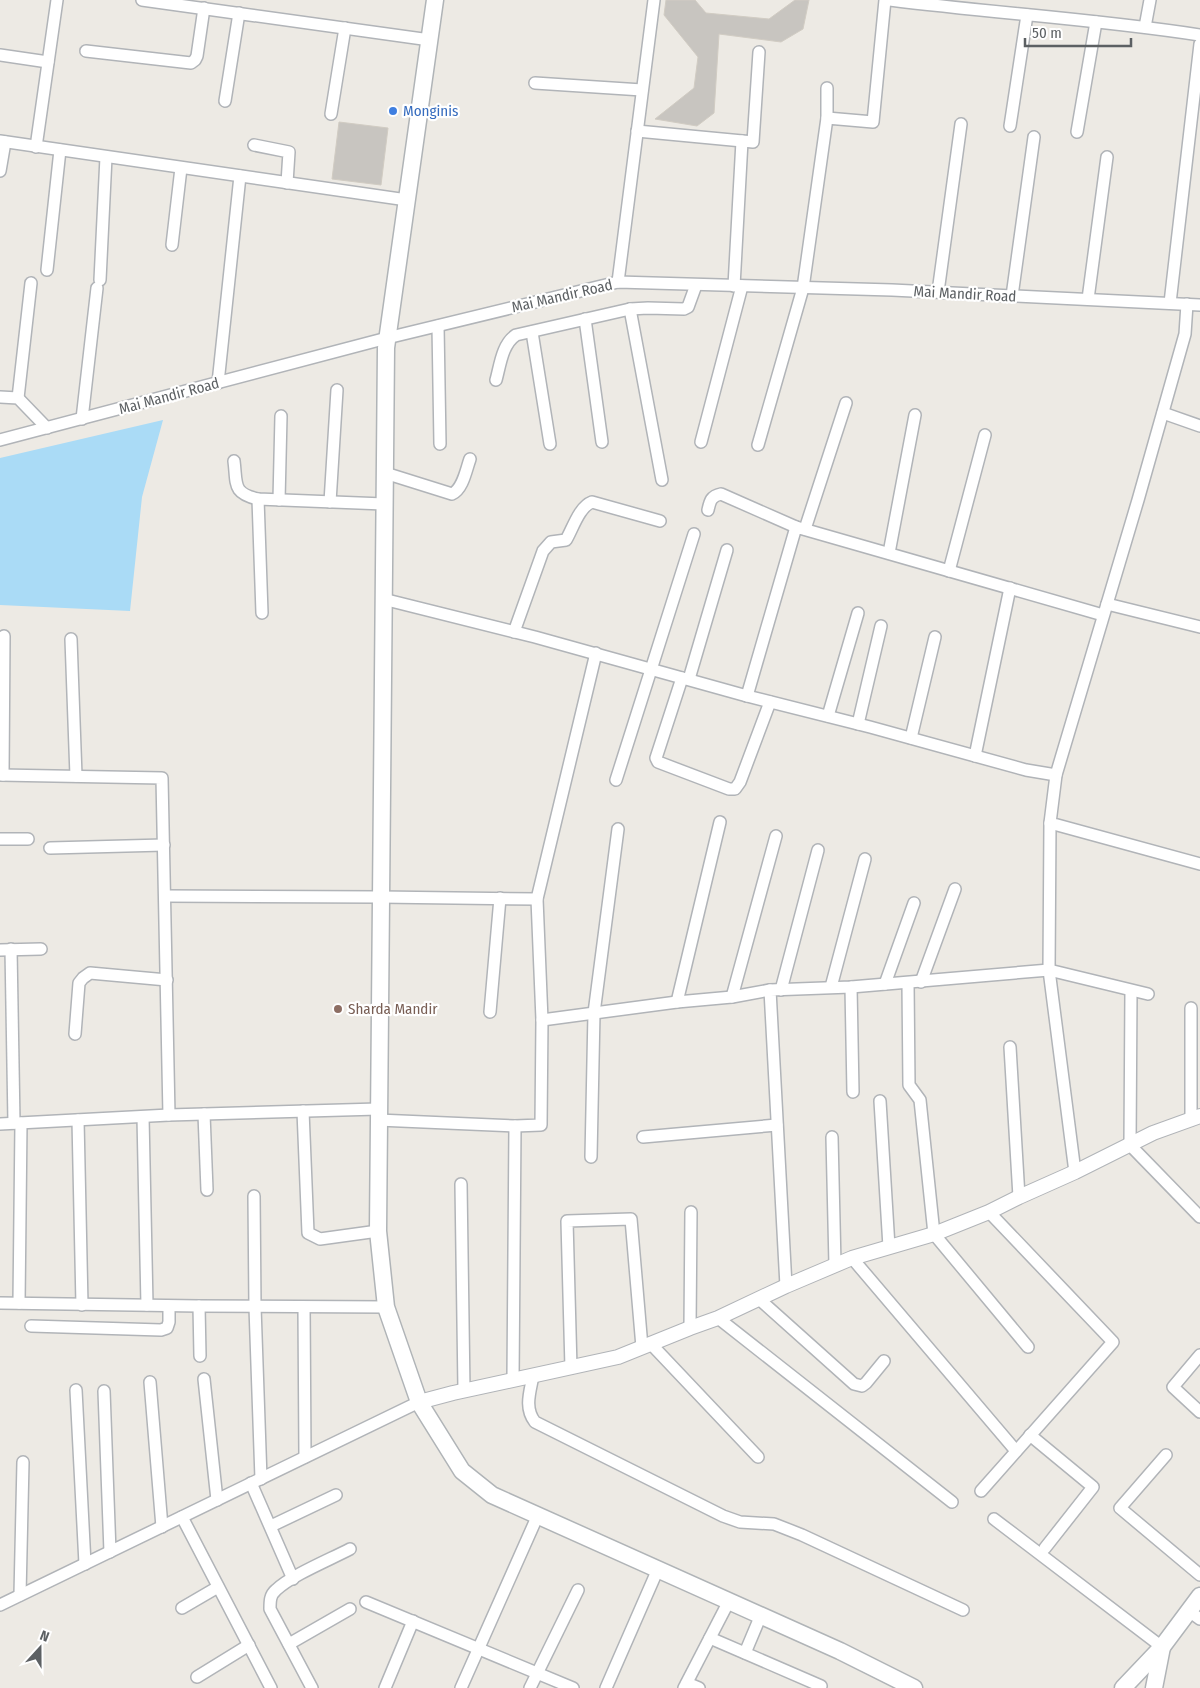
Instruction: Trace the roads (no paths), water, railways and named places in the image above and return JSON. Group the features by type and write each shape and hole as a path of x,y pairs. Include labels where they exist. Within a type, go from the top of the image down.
{"main road":[{"path":"435,0 386,348 378,1114 378,1232 386,1307 419,1402 462,1471 492,1495 840,1651 914,1688"},
{"path":"1123,1688 1195,1615 1200,1596"},
{"path":"1154,1688 1162,1647"}],"street":[{"path":"36,147 57,0"},
{"path":"142,0 430,40"},
{"path":"618,282 654,0"},
{"path":"827,118 872,122 885,0"},
{"path":"890,0 1145,27 1200,35"},
{"path":"1145,27 1150,0"},
{"path":"86,51 191,63 195,60 196,56 204,8"},
{"path":"225,101 239,13"},
{"path":"1010,126 1027,15"},
{"path":"1077,132 1096,22"},
{"path":"331,114 345,28"},
{"path":"1170,303 1200,44"},
{"path":"637,131 753,142 759,52"},
{"path":"0,55 48,62"},
{"path":"535,83 642,90"},
{"path":"758,445 803,288 827,118 827,88"},
{"path":"938,292 961,124"},
{"path":"1012,296 1034,137"},
{"path":"701,442 738,286 742,141"},
{"path":"0,171 2,142 407,200"},
{"path":"254,145 289,152 287,183"},
{"path":"47,270 60,150"},
{"path":"82,419 99,284 106,157"},
{"path":"1088,299 1107,157"},
{"path":"172,245 181,168"},
{"path":"218,383 240,176"},
{"name":"Mai Mandir Road","path":"0,440 387,338 618,282 938,292 1200,305"},
{"path":"18,398 31,283"},
{"path":"496,380 506,345 516,335 630,309 684,309 688,307 696,285"},
{"path":"1075,1172 1049,970 1050,823 1056,775 1185,334 1187,304"},
{"path":"630,309 662,480"},
{"path":"585,320 602,442"},
{"path":"438,326 440,444"},
{"path":"532,332 550,444"},
{"path":"330,502 337,390"},
{"path":"0,396 18,398 47,428"},
{"path":"747,696 800,528 846,403"},
{"path":"1163,413 1200,426"},
{"path":"888,553 915,415"},
{"path":"278,500 281,416"},
{"path":"949,570 986,435"},
{"path":"384,473 452,494 459,488 470,459"},
{"path":"234,461 237,488 240,493 247,497 384,504"},
{"path":"708,510 711,499 715,495 721,494 800,528 1010,588 1105,609 1200,626"},
{"path":"258,499 262,613"},
{"path":"514,632 543,550 551,542 566,540 583,508 588,504 592,502 660,521"},
{"path":"616,780 694,534"},
{"path":"727,550 685,678 656,758 658,762 729,789 735,789 740,782 770,702"},
{"path":"975,756 1010,588"},
{"path":"383,599 514,632 1026,770 1056,775"},
{"path":"828,716 858,613"},
{"path":"858,724 881,626"},
{"path":"4,636 1,775 162,778 169,1115"},
{"path":"911,738 935,637"},
{"path":"70,639 76,776"},
{"path":"0,1124 169,1115 303,1111 378,1114 515,1126 541,1125 542,1020 537,899 596,654"},
{"path":"677,1002 720,822"},
{"path":"1050,823 1200,864"},
{"path":"591,1157 594,1013 618,828"},
{"path":"732,997 776,836"},
{"path":"0,848 0,839 28,839"},
{"path":"50,848 164,845"},
{"path":"786,1286 777,1125 776,990 818,850"},
{"path":"831,987 865,858"},
{"path":"921,982 955,889"},
{"path":"165,896 380,896 537,899"},
{"path":"490,1012 500,898"},
{"path":"885,984 914,903"},
{"path":"19,1303 17,1123 6,950 41,949"},
{"path":"542,1020 776,990 908,983 1049,970 1148,994"},
{"path":"74,1034 79,983 90,973 167,980"},
{"path":"908,983 909,1086 920,1100 934,1234 1028,1347"},
{"path":"851,987 853,1092"},
{"path":"1131,991 1130,1145 1200,1217"},
{"path":"0,1605 419,1402 464,1390 618,1357 718,1318 852,1258 934,1234 989,1212 1153,1134 1195,1118 1191,1008"},
{"path":"1010,1047 1019,1197"},
{"path":"880,1101 889,1247"},
{"path":"303,1111 308,1233 320,1239 378,1232"},
{"path":"204,1114 207,1190"},
{"path":"142,1117 146,1306"},
{"path":"78,1120 82,1304"},
{"path":"643,1137 777,1125"},
{"path":"512,1380 515,1126"},
{"path":"832,1137 835,1265"},
{"path":"461,1184 464,1390"},
{"path":"254,1196 256,1481 271,1526 293,1579"},
{"path":"690,1212 690,1328"},
{"path":"980,1491 1113,1342 989,1212"},
{"path":"570,1368 567,1221 631,1219 646,1346 758,1457"},
{"path":"852,1258 1016,1451"},
{"path":"758,1299 854,1384 862,1386 866,1383 884,1361"},
{"path":"0,1303 386,1307"},
{"path":"32,1326 161,1330 167,1328 169,1322 169,1306"},
{"path":"199,1306 200,1356"},
{"path":"304,1307 305,1457"},
{"path":"718,1318 952,1502"},
{"path":"1200,1355 1173,1387 1200,1412"},
{"path":"533,1376 529,1414 535,1422 724,1516 740,1522 774,1524 802,1534 963,1610"},
{"path":"204,1379 217,1500"},
{"path":"150,1382 162,1526"},
{"path":"76,1390 85,1564"},
{"path":"104,1391 110,1552"},
{"path":"1030,1435 1092,1487 1044,1548"},
{"path":"1166,1455 1120,1508 1200,1575"},
{"path":"20,1595 23,1462"},
{"path":"271,1526 336,1495"},
{"path":"461,1688 538,1515"},
{"path":"182,1517 271,1688"},
{"path":"994,1519 1162,1647"},
{"path":"312,1688 270,1608 270,1598 275,1591 293,1579 350,1549"},
{"path":"606,1688 658,1569"},
{"path":"182,1608 218,1586"},
{"path":"530,1688 578,1590"},
{"path":"699,1688 685,1685 729,1601"},
{"path":"366,1602 573,1688"},
{"path":"289,1644 350,1610"},
{"path":"745,1654 761,1616"},
{"path":"386,1688 413,1621"},
{"path":"710,1638 821,1686"},
{"path":"197,1677 249,1645"}],"water":[{"path":"163,420 142,497 130,611 0,605 0,458"}],"place":[{"name":"Monginis","path":"393,111"},
{"name":"Sharda Mandir","path":"338,1009"}]}
